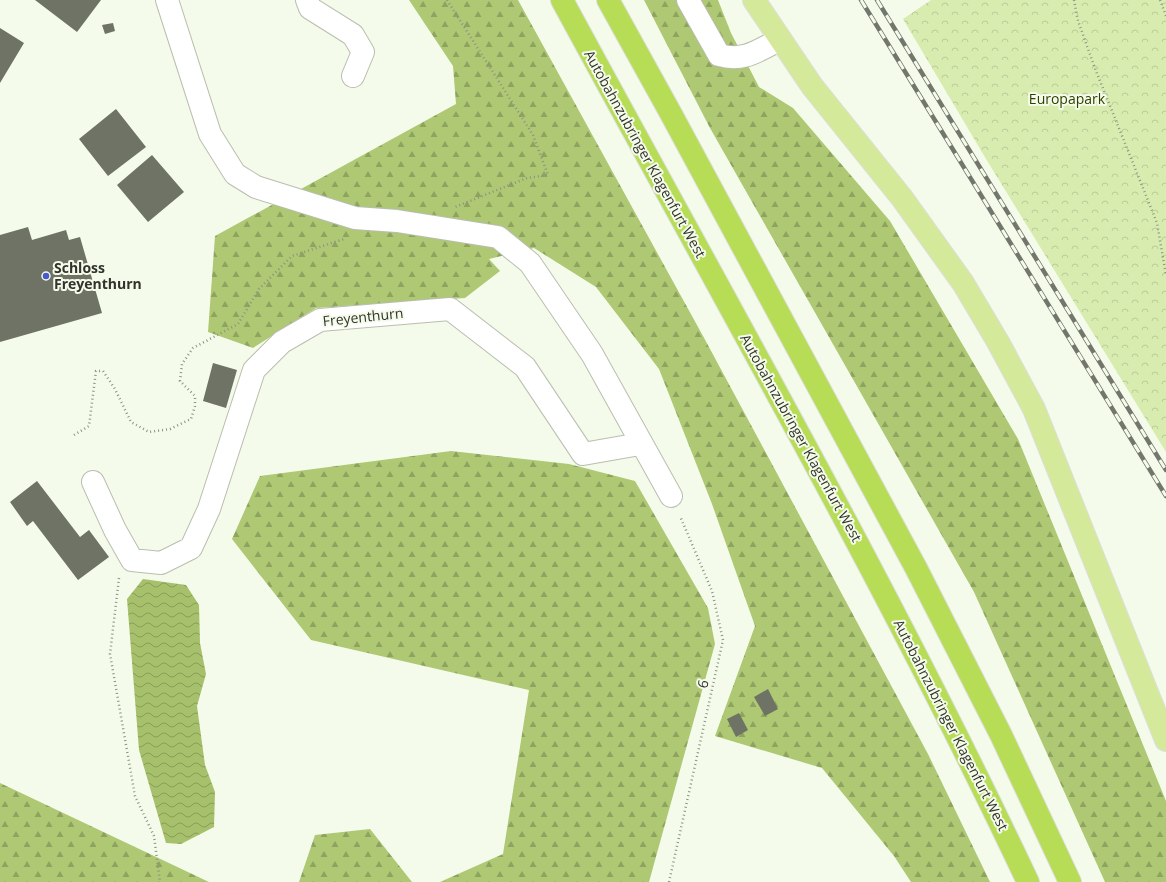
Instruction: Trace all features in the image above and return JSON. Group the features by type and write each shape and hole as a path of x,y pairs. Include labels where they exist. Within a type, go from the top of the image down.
{"highway":[{"name":"Autobahnzubringer Klagenfurt West","path":"562,0 868,560 981,782 1028,882"},
{"path":"608,0 678,126 916,568 1001,735 1070,882"}],"main road":[{"path":"754,0 779,40 812,86 902,198 963,283 998,342 1034,409 1166,740"}],"street":[{"path":"307,0 310,8 353,35 360,46 363,52 353,76"},
{"path":"688,0 700,25 718,55 732,59 745,57 779,40"},
{"path":"172,2 210,134 235,174 256,187 355,218 397,221 498,237 530,263 592,354 640,444 671,496"},
{"name":"Freyenthurn","path":"132,560 161,563 191,548 209,509 254,370 282,342 320,320 450,309 525,367 583,454 640,444"},
{"path":"93,482 114,530 132,560"}],"path":[{"path":"447,0 533,134 548,175 527,178 450,209"},
{"path":"1074,0 1078,21 1096,71 1157,223 1166,275"},
{"path":"1160,0 1166,16"},
{"path":"74,435 89,426 96,372 103,371 111,383 131,422 149,432 170,429 191,419 196,406 195,396 180,381 182,364 193,348 238,324 259,289 292,256 345,239"},
{"name":"6","path":"669,882 723,640 712,591 671,496"},
{"path":"132,560 120,575 110,654 135,796 154,836 160,882"}],"green space":[{"path":"409,0 518,0 703,336 928,754 990,882 911,882 894,856 822,768 715,736 755,626 712,504 659,369 596,287 534,248 489,259 500,271 465,298 316,308 253,348 208,332 215,236 456,104 453,66"},
{"path":"644,0 718,0 731,33 759,87 793,108 890,221 1018,439 1166,801 1166,882 1105,882 974,592 710,128"},
{"name":"Europapark","path":"931,0 1166,0 1166,452 986,159 903,19"},
{"path":"451,451 569,464 635,481 708,608 715,644 649,882 440,882 503,854 529,690 311,640 232,539 260,476"},
{"path":"0,783 209,882 0,882"},
{"path":"370,829 412,882 299,882 315,835"}],"water":[{"path":"143,579 186,585 199,605 200,643 206,674 197,706 205,765 215,792 214,827 181,844 166,843 139,750 127,599"}],"building":[{"path":"35,0 101,0 77,32"},
{"path":"113,23 115,31 105,34 102,25"},
{"path":"0,28 24,43 0,83"},
{"path":"116,109 146,147 108,176 79,139"},
{"path":"152,155 184,192 148,222 117,185"},
{"name":"Schloss Freyenthurn","path":"28,227 32,240 66,230 69,240 80,237 102,313 0,342 0,235"},
{"path":"213,363 237,370 226,408 203,401"},
{"path":"37,481 80,537 89,530 109,557 78,580 33,521 27,526 10,502"},
{"path":"768,689 778,709 765,716 754,697"},
{"path":"739,713 748,730 736,737 727,719"}],"railway":[{"path":"861,0 1166,496"},
{"path":"877,0 1166,470"}],"place":[{"name":"Schloss Freyenthurn","path":"46,276"}]}
